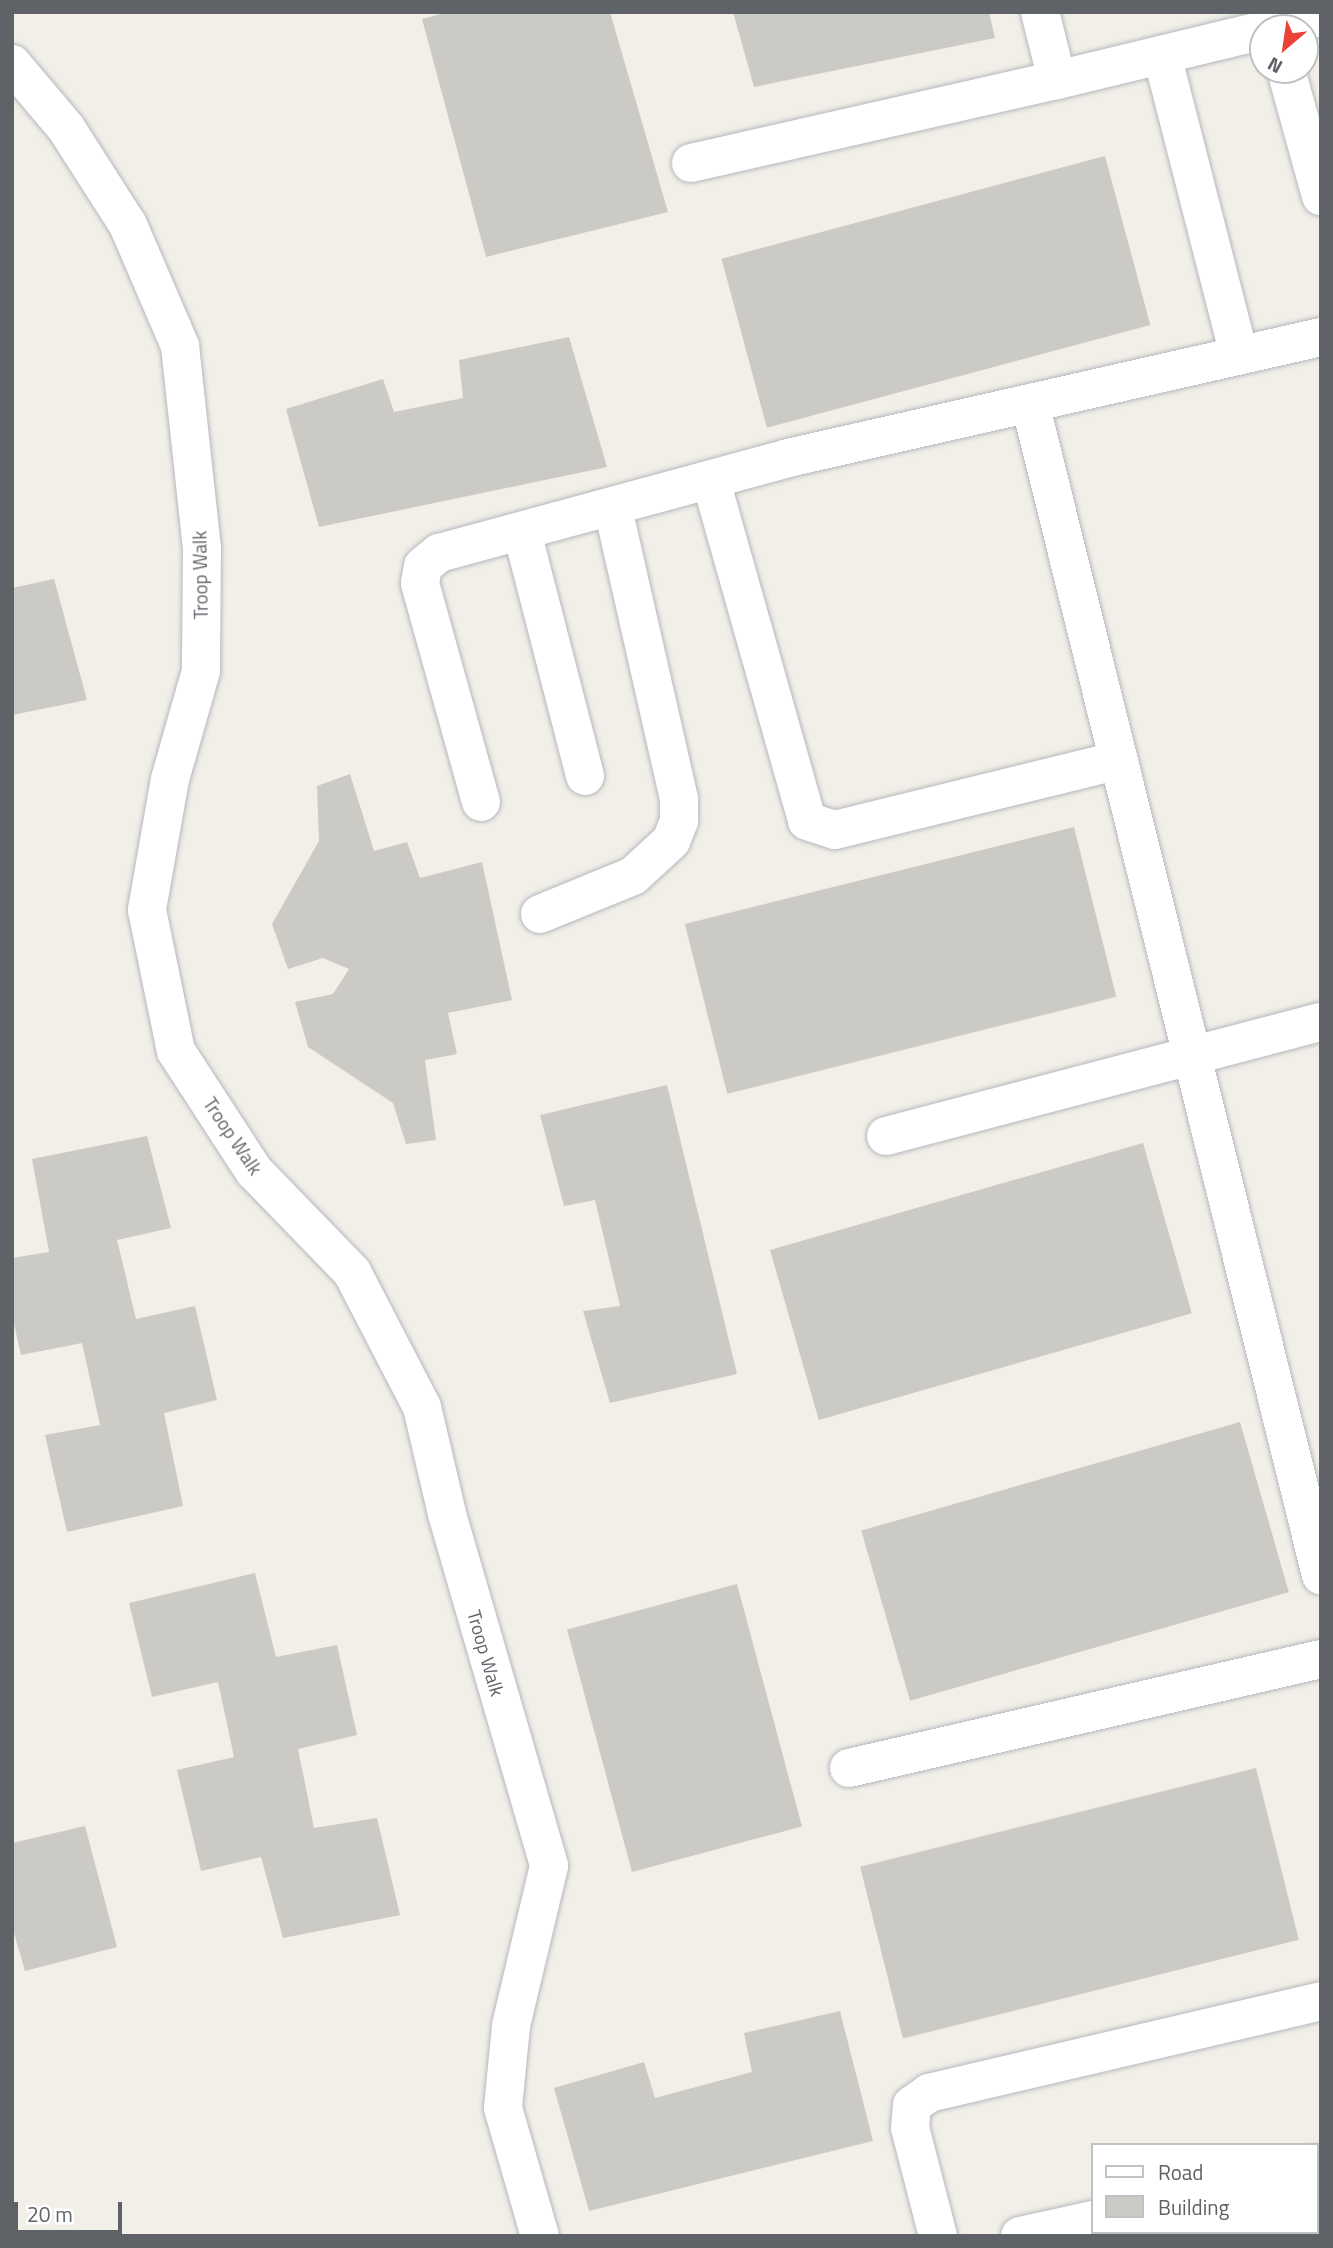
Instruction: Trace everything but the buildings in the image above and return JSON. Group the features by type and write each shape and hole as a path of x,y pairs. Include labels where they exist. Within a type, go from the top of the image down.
{"street":[{"path":"1040,12 1057,80"},
{"path":"691,163 1249,33"},
{"path":"1162,55 1239,354"},
{"name":"Troop Walk","path":"12,64 66,128 128,225 180,346 202,547 201,671 170,779 147,911 176,1051 254,1171 352,1272 422,1407 447,1514 549,1866 511,2026 503,2108 540,2236"},
{"path":"1290,84 1321,196"},
{"path":"481,802 420,583 424,566 439,553 711,481 1030,403 1321,337"},
{"path":"1030,403 1321,1575"},
{"path":"711,481 807,821 835,830 1119,760"},
{"path":"540,914 633,876 671,841 679,821 679,799 613,508"},
{"path":"522,531 585,776"},
{"path":"886,1136 1191,1052 1321,1022"},
{"path":"849,1768 1321,1659"},
{"path":"938,2236 910,2128 912,2105 929,2093 1321,2001"},
{"path":"1020,2236 1086,2226"}]}
